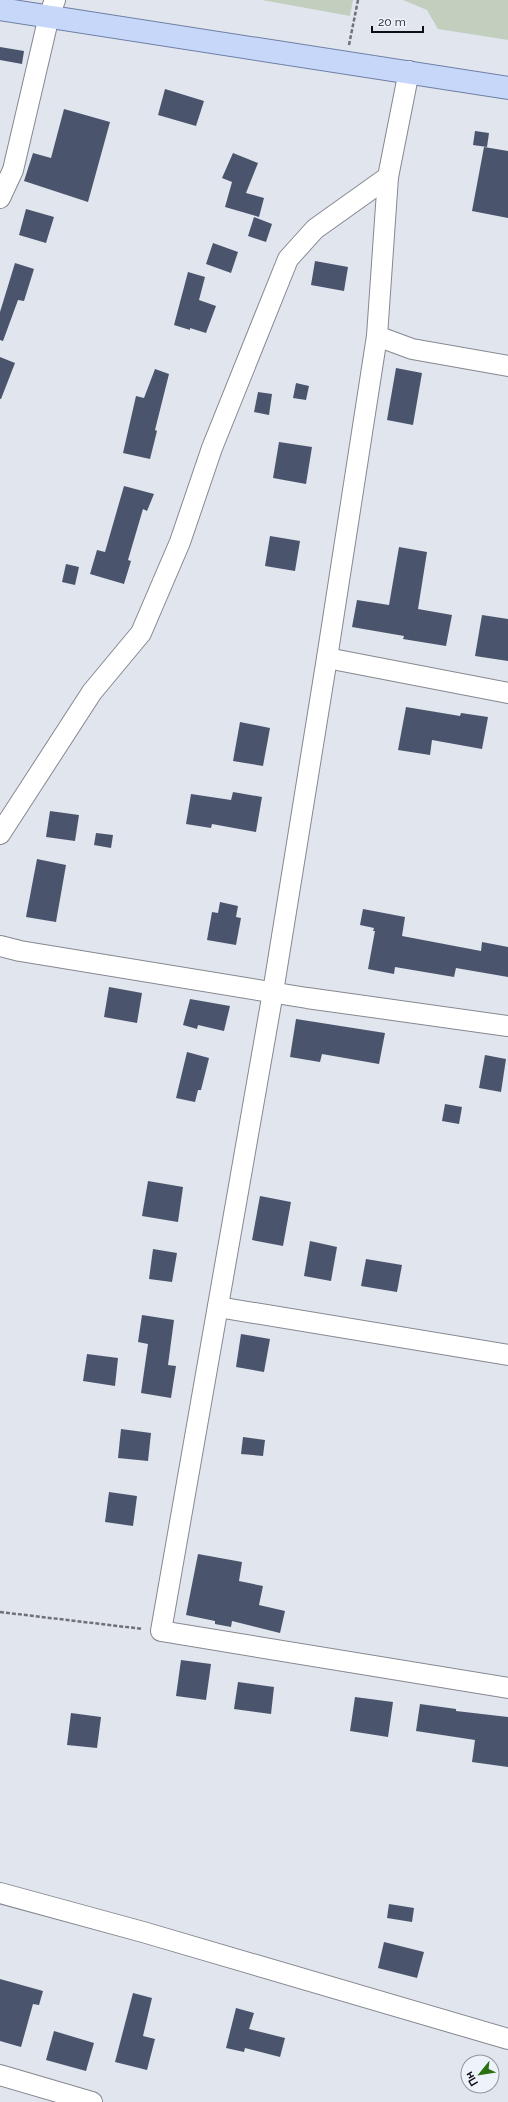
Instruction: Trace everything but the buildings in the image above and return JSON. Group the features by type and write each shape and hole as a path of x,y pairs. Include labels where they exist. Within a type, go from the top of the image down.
{"main road":[{"path":"0,9 52,8 346,61 508,88"}],"street":[{"path":"0,198 13,170 52,8"},
{"path":"409,71 388,177 377,336 327,658 273,992 161,1631 508,1688"},
{"path":"0,834 92,692 141,634 180,542 212,448 288,259 315,229 388,177"},
{"path":"377,336 412,349 508,366"},
{"path":"327,658 508,693"},
{"path":"0,946 20,951 273,992 508,1026"},
{"path":"218,1307 508,1355"},
{"path":"0,1893 143,1932 508,2039"},
{"path":"0,2075 92,2102"}],"path":[{"path":"346,61 358,0"},
{"path":"0,1612 161,1631"}],"green space":[{"path":"262,0 353,0 350,16"},
{"path":"403,0 508,0 508,40 438,29 427,10"}]}
